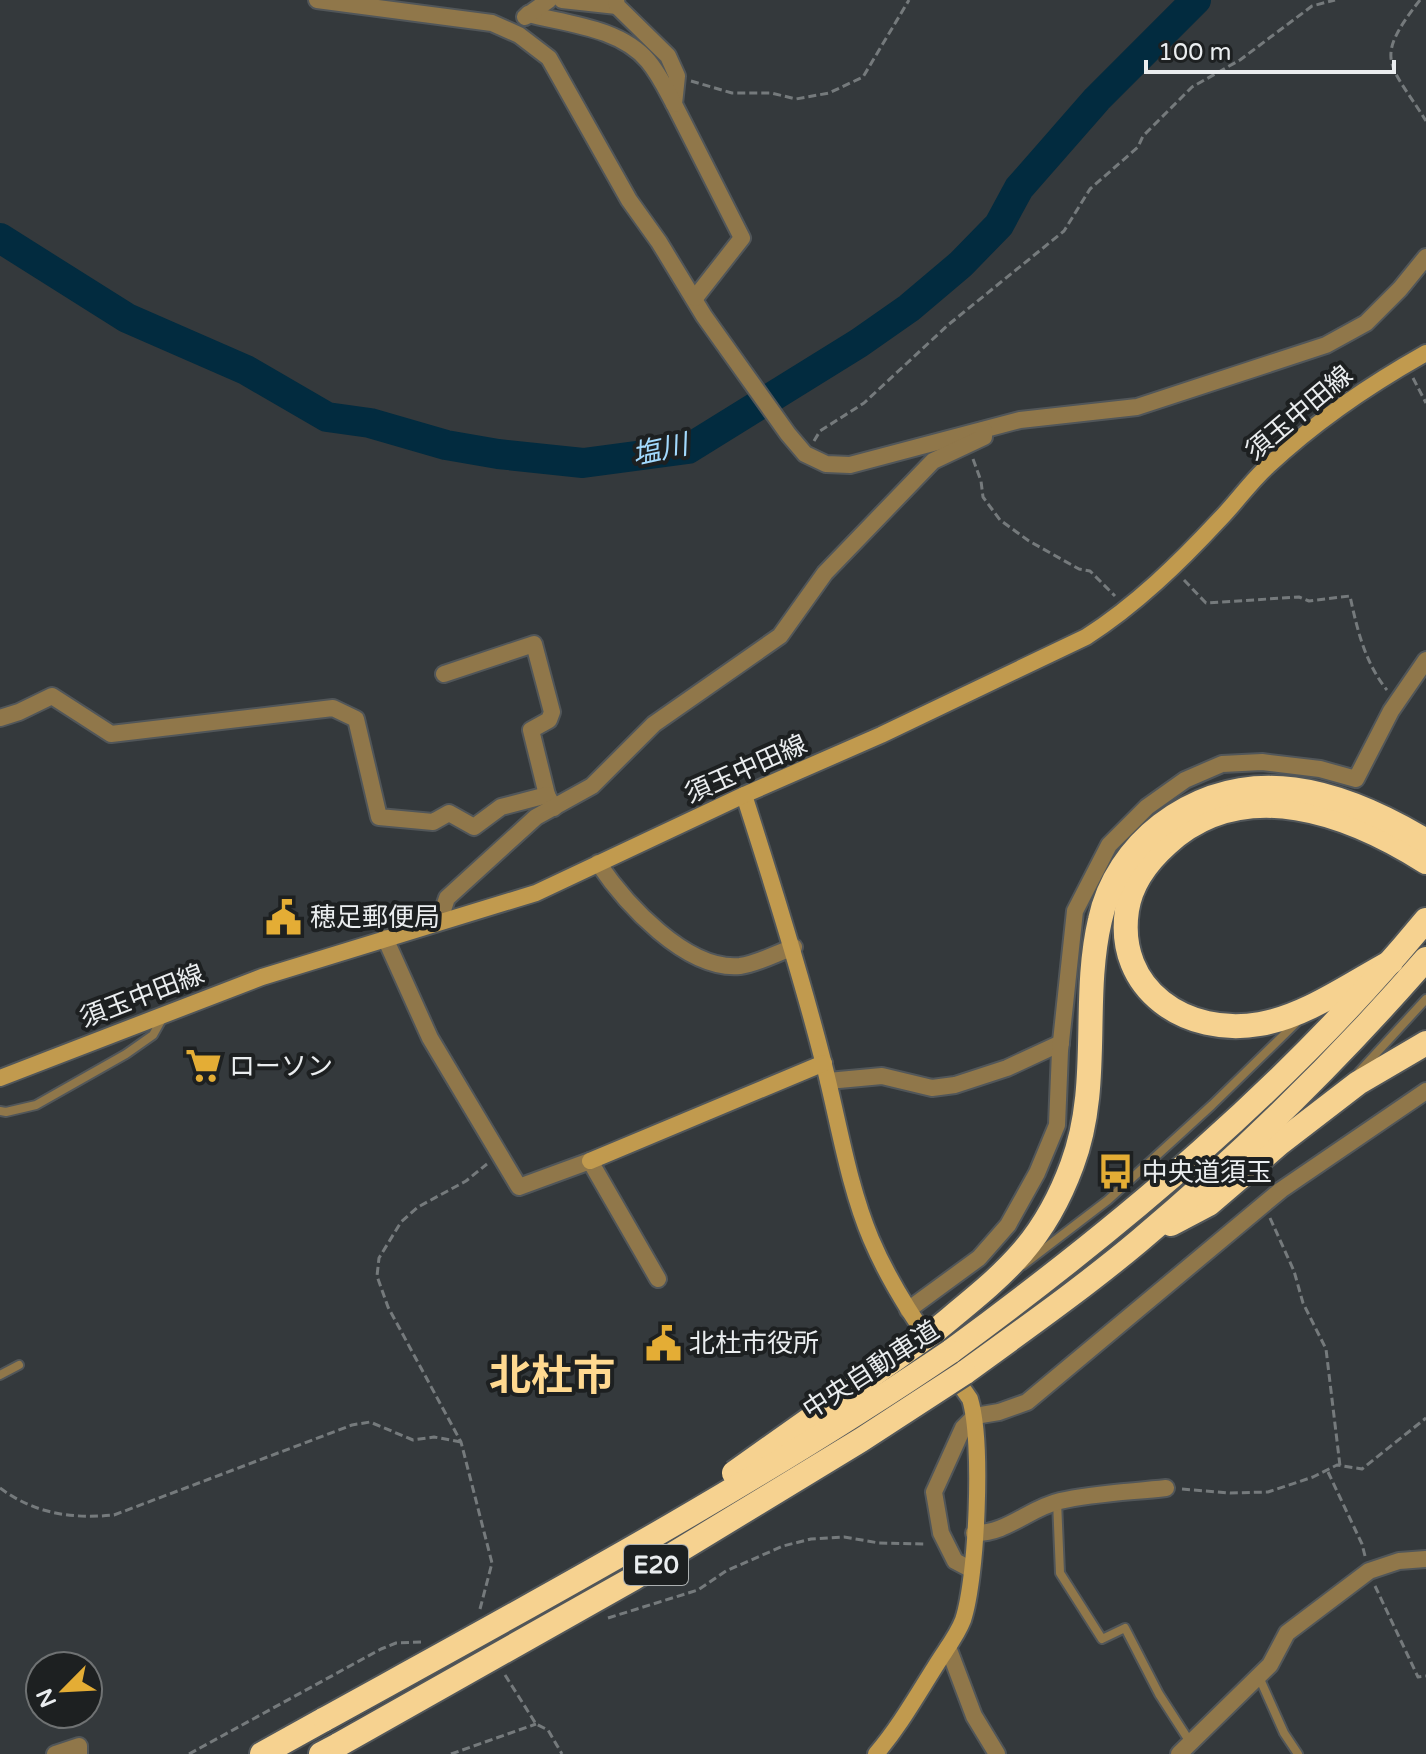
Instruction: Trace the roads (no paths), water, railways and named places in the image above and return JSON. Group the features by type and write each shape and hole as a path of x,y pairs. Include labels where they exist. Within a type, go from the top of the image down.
{"highway":[{"path":"623,1555 936,1330 1021,1257 1059,1199 1073,1165 1089,1103 1095,949 1100,918 1119,871 1150,834 1188,807 1240,789 1266,787 1328,795 1371,811 1426,841"},
{"path":"1391,962 1317,1002 1271,1021 1234,1026 1211,1025 1169,1009 1148,991 1129,956 1127,910 1142,872 1169,843 1194,825 1225,813 1265,806 1293,806 1361,826 1426,862"},
{"name":"中央自動車道","path":"262,1754 623,1555 850,1420 950,1352 1054,1276 1253,1104 1391,962 1426,920"},
{"name":"中央自動車道","path":"331,1749 634,1578 861,1440 964,1373 1139,1241 1268,1125 1353,1040 1426,959"},
{"path":"1139,1241 1209,1204 1358,1083 1426,1043"}],"main road":[{"name":"須玉中田線","path":"0,1078 262,977 536,893 1086,637 1173,567 1266,468 1320,421 1376,380 1426,353"},
{"path":"744,795 794,947 849,1168 870,1236 889,1278 970,1399 975,1416 977,1458 972,1570 962,1623 896,1729 876,1754"},
{"path":"590,1161 824,1063"}],"street":[{"path":"317,0 492,23 519,35 549,58 629,200 704,316 788,434 805,454 826,464 850,465 1020,420 1137,407 1326,345 1366,323 1426,257"},
{"path":"506,28 549,0"},
{"path":"562,0 616,3 668,56 677,76 674,104"},
{"path":"528,14 593,29 631,46 647,60 674,104 742,238 695,298"},
{"path":"0,718 52,696 111,734 333,708 356,719 379,817 433,822 449,813 474,827 501,807 550,802 592,786 654,724 780,636 825,573 892,500 933,461 984,437 984,428"},
{"path":"444,674 534,644 552,712 549,720 531,730 550,802"},
{"path":"908,1310 979,1258 1008,1225 1037,1173 1057,1125 1061,1043 1075,911 1109,845 1147,807 1185,780 1222,764 1262,762 1320,769 1356,779 1397,703 1426,660"},
{"path":"439,922 447,898 550,802"},
{"path":"598,863 618,893 652,928 714,964 741,966 794,947"},
{"path":"385,938 430,1038 519,1187 590,1161 658,1279"},
{"path":"828,1081 882,1076 932,1088 955,1085 1007,1068 1061,1043"},
{"path":"972,1570 955,1561 941,1533 934,1492 963,1428 975,1416 1027,1402 1264,1205 1426,1091"},
{"path":"974,1533 1007,1527 1057,1501 1166,1488"},
{"path":"1184,1748 1270,1665 1287,1633 1369,1571 1399,1561 1426,1559"},
{"path":"948,1647 974,1716 997,1754"},
{"path":"55,1754 79,1746 79,1754"}],"lane":[{"path":"1326,1107 1426,999"},
{"path":"1001,1276 1028,1263 1108,1200 1212,1105 1317,1002"},
{"path":"0,1111 36,1105 126,1054 153,1035 166,1012"},
{"path":"0,1375 19,1365"},
{"path":"1057,1501 1060,1573 1102,1639 1125,1628 1184,1748"},
{"path":"1258,1676 1284,1733 1298,1754"}],"waterway":[{"name":"塩川","path":"0,238 127,318 246,370 327,417 370,423 446,445 583,463 688,449 859,343 909,308 961,264 999,225 1019,188 1097,99 1196,0"}],"place":[{"name":"穂足郵便局","path":"284,917"},
{"name":"ローソン","path":"203,1066"},
{"name":"中央道須玉","path":"1116,1172"},
{"name":"北杜市役所","path":"663,1343"}],"district":[{"name":"北杜市","path":"552,1376"}]}
